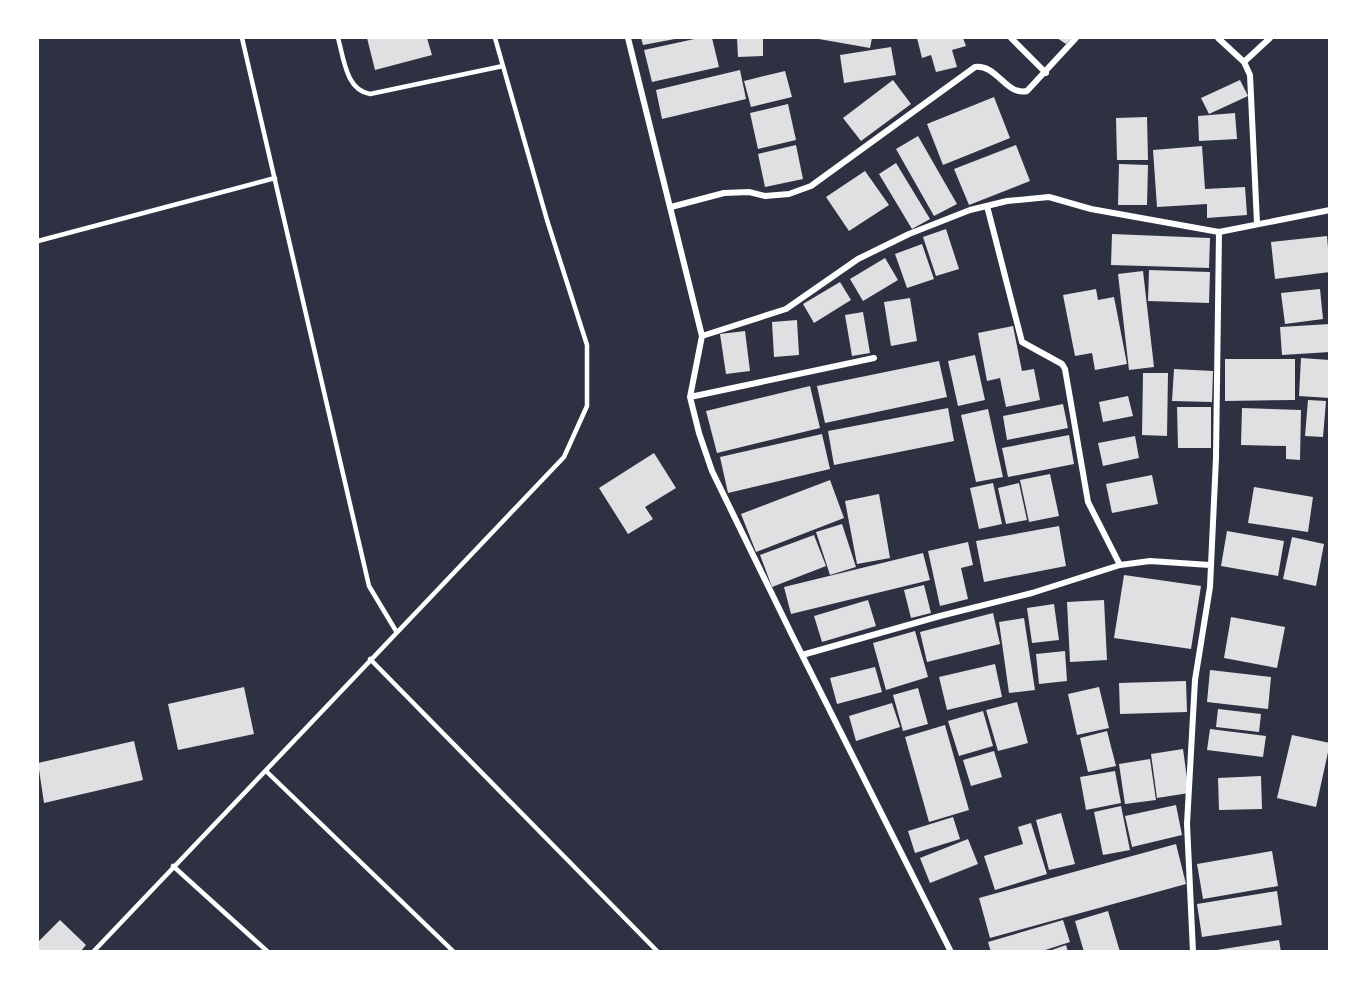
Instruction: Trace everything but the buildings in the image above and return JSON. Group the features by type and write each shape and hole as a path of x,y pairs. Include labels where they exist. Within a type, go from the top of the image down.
{"street":[{"path":"628,38 702,336 690,397 712,471 951,951"},
{"path":"1011,38 1046,73"},
{"path":"671,207 724,193 749,192 765,196 789,194 811,186 975,67 987,68 1015,91 1027,91 1076,38"},
{"path":"1218,38 1244,62 1250,75 1257,223"},
{"path":"1244,62 1270,38"},
{"path":"702,336 786,309 858,259 936,222 987,206 1028,198 1049,197 1091,209 1219,232 1329,210"},
{"path":"987,206 1020,339 1024,345 1062,364 1065,369 1088,502 1120,565"},
{"path":"1193,951 1187,824 1195,680 1207,612 1216,458 1215,319 1219,232"},
{"path":"690,397 874,358"},
{"path":"802,655 917,622 1032,593 1120,565 1150,561 1210,565"}],"lane":[{"path":"242,38 369,586 396,631"},
{"path":"338,38 352,85 359,93 370,94 503,66"},
{"path":"93,951 564,457 588,406 587,345 547,220 495,38"},
{"path":"38,241 275,178"},
{"path":"370,659 658,951"},
{"path":"266,771 454,951"},
{"path":"173,866 268,951"}]}
